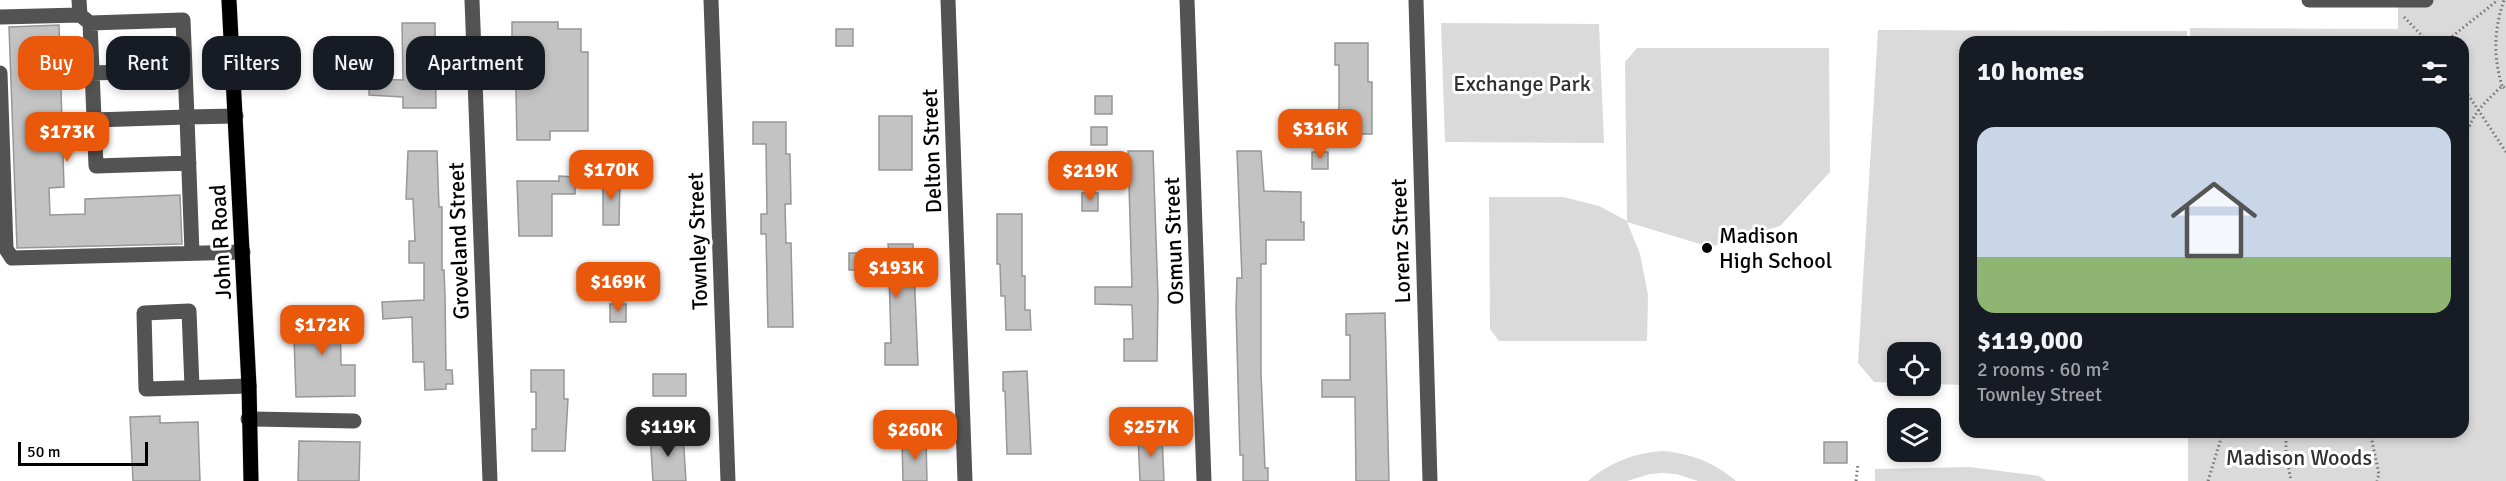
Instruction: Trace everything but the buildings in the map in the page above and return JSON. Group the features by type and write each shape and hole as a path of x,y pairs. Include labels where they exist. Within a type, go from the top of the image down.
{"main road":[{"name":"John R Road","path":"229,0 243,252 251,481"}],"street":[{"name":"Groveland Street","path":"472,0 490,481"},
{"name":"Townley Street","path":"711,0 728,481"},
{"name":"Delton Street","path":"948,0 965,481"},
{"name":"Osmun Street","path":"1187,0 1204,481"},
{"name":"Lorenz Street","path":"1416,0 1430,481"},
{"path":"2308,0 2426,0"},
{"path":"0,17 83,12 183,20 184,36"},
{"path":"83,12 87,36"},
{"path":"0,73 6,249 12,258 243,252"},
{"path":"93,90 96,166 189,163"},
{"path":"186,90 192,253"},
{"path":"94,120 236,116"},
{"path":"192,387 189,311 144,314 146,389 249,386"},
{"path":"248,419 354,421"}],"path":[{"path":"2453,36 2498,0"},
{"path":"2504,0 2497,20 2495,46 2498,72 2502,86 2506,89"},
{"path":"2404,17 2422,36"},
{"path":"2469,125 2479,108 2502,86"},
{"path":"2469,95 2506,152"},
{"path":"2208,481 2221,438"},
{"path":"2286,438 2291,481"},
{"path":"2371,438 2379,474 2377,481"},
{"path":"1857,481 1858,464"}],"green space":[{"name":"Madison Woods","path":"2398,0 2506,0 2506,481 2188,481 2188,438 2469,438 2469,36 2190,36 2190,28 2398,29"},
{"name":"Exchange Park","path":"1441,23 1599,24 1604,143 1445,142"},
{"path":"1878,30 2187,31 2187,36 1959,36 1959,385 1941,384 1941,342 1887,342 1887,383 1874,382 1858,363"},
{"path":"1637,48 1829,48 1830,172 1780,226 1710,247 1627,222 1640,254 1648,295 1647,341 1499,341 1490,329 1489,197 1563,197 1599,206 1627,221 1625,62"},
{"path":"1663,451 1702,460 1736,481 1698,481 1676,474 1663,473 1650,474 1627,481 1588,481 1623,460"},
{"path":"1969,467 2039,476 2046,481 1875,481 1875,469"}],"place":[{"name":"Madison High School","path":"1707,248"}]}
